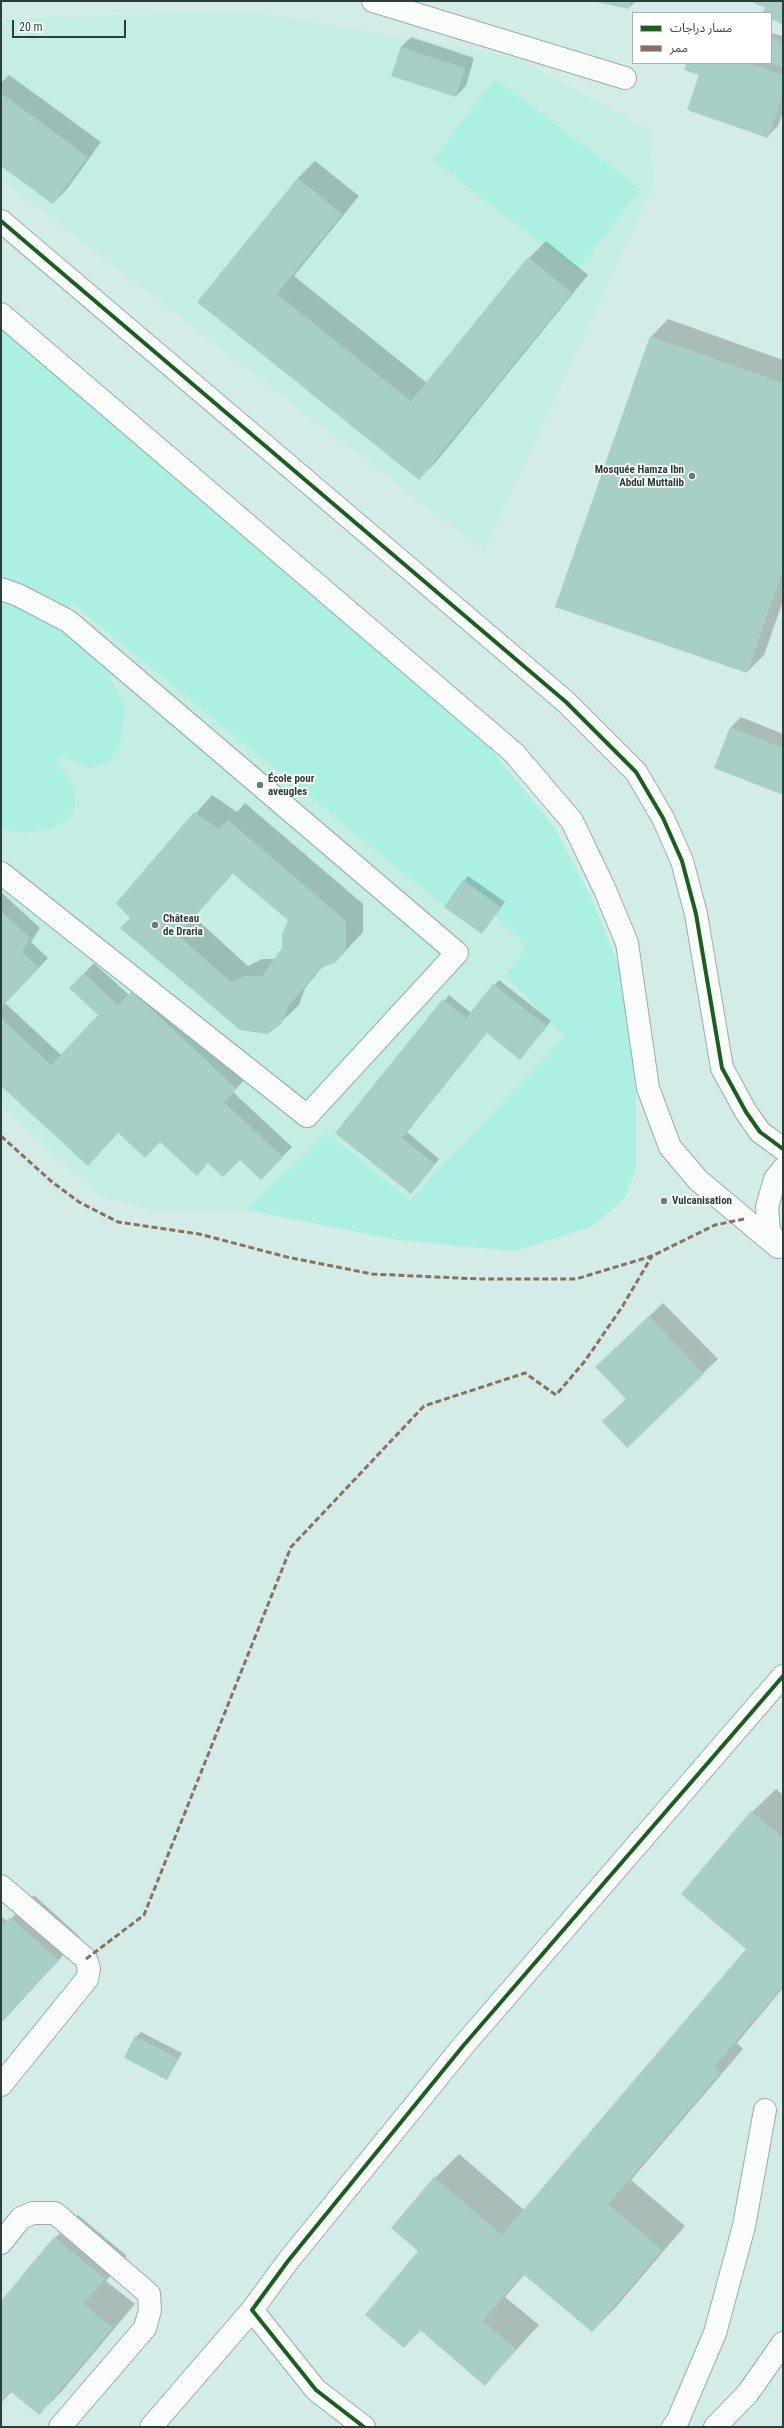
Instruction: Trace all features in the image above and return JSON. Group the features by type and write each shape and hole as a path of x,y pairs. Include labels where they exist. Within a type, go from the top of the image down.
{"street":[{"path":"373,1 625,78"},
{"path":"1,221 566,702 636,772 663,818 682,861 696,914 722,1068 746,1112 760,1132 783,1150"},
{"path":"1,314 514,753 572,822 605,890 627,943 648,1088 670,1147 698,1180 780,1249"},
{"path":"1,589 18,595 68,621 457,953 307,1116 1,873"},
{"path":"780,1249 769,1230 767,1207 775,1179 783,1169"},
{"path":"151,2427 252,2310 288,2261 464,2046 783,1676"},
{"path":"1,1886 86,1959 89,1969 87,1979 1,2085"},
{"path":"673,2427 678,2420 714,2333 744,2226 765,2110"},
{"path":"1,2243 21,2218 33,2213 55,2213 150,2294 150,2310 145,2328 60,2427"},
{"path":"252,2310 316,2390 364,2427"},
{"path":"716,2427 748,2393 783,2343"}],"shaded area":[{"path":"250,11 517,58 649,130 654,185 484,551 1,179 1,24 4,19"},
{"path":"495,79 640,189 577,270 433,160"},
{"name":"École pour aveugles","path":"1,325 555,828 594,904 636,1094 636,1170 624,1199 591,1227 514,1251 397,1240 248,1210 153,1210 100,1196 1,1106"},
{"path":"1,325 485,742 555,828 594,904 625,982 636,1094 636,1170 624,1199 591,1227 514,1251 397,1240 248,1210 327,1133 410,1201 565,1037 506,975 527,946 473,895 451,911 72,603 54,626 98,655 124,706 120,747 109,761 90,769 60,755 55,764 72,780 75,805 69,818 56,827 26,833 1,829"}],"building":[{"path":"592,1 631,1 629,9"},
{"path":"750,1 783,1 783,25 772,20 772,12 763,12 765,8"},
{"path":"772,39 783,42 783,67 771,64"},
{"path":"401,47 465,68 456,97 391,76"},
{"path":"686,64 751,64 783,75 783,95 768,138 687,110 699,75 684,70"},
{"path":"1,93 88,157 53,204 1,166"},
{"path":"298,178 342,214 277,294 411,401 528,257 572,293 419,480 197,302"},
{"name":"Mosquée Hamza Ibn Abdul Muttalib","path":"650,336 783,383 783,570 747,673 555,607"},
{"path":"730,727 783,748 783,795 714,768"},
{"name":"Château de Draria","path":"194,812 219,829 228,820 346,921 346,950 336,962 319,969 288,1007 282,1023 268,1034 240,1030 120,928 130,918 116,903","holes":["232,873 288,920 282,935 282,948 262,976 244,976 231,982 178,935"]},
{"path":"463,880 501,907 482,934 444,907"},
{"path":"1,911 30,938 22,952 39,968 1,1008"},
{"path":"84,973 118,1005 132,991 237,1089 224,1102 283,1157 261,1180 240,1160 223,1177 208,1163 197,1176 160,1142 145,1158 118,1133 88,1166 1,1086 1,1018 51,1065 98,1015 69,988"},
{"path":"493,984 547,1026 520,1060 487,1033 402,1138 435,1164 411,1194 335,1133 443,999 466,1018"},
{"path":"649,1316 704,1374 627,1448 602,1421 626,1399 595,1367"},
{"path":"751,1811 783,1838 783,1986 714,2067 720,2073 608,2204 662,2250 592,2332 523,2274 483,2321 516,2349 485,2386 420,2330 404,2348 365,2315 418,2251 391,2228 434,2177 502,2235 746,1949 681,1894"},
{"path":"10,1917 58,1960 1,2022 1,1927"},
{"path":"135,2036 178,2058 167,2080 124,2058"},
{"path":"54,2237 105,2279 84,2304 112,2328 39,2415 10,2391 1,2401 1,2301"}],"marked path":[{"path":"1,1136 51,1181 79,1202 118,1222 199,1234 287,1257 372,1274 479,1279 576,1279 652,1256 715,1225 744,1219"},
{"path":"86,1959 144,1915 291,1547 424,1406 525,1373 556,1395 585,1361 622,1307 652,1256"}],"cycle path":[{"path":"1,221 566,702 636,772 663,818 682,861 696,914 722,1068 746,1112 760,1132 783,1149"},
{"path":"364,2427 316,2390 252,2310 288,2261 463,2046 783,1676"}],"place":[{"name":"Mosquée Hamza Ibn Abdul Muttalib","path":"692,476"},
{"name":"École pour aveugles","path":"260,785"},
{"name":"Château de Draria","path":"155,925"},
{"name":"Vulcanisation","path":"664,1201"}]}
